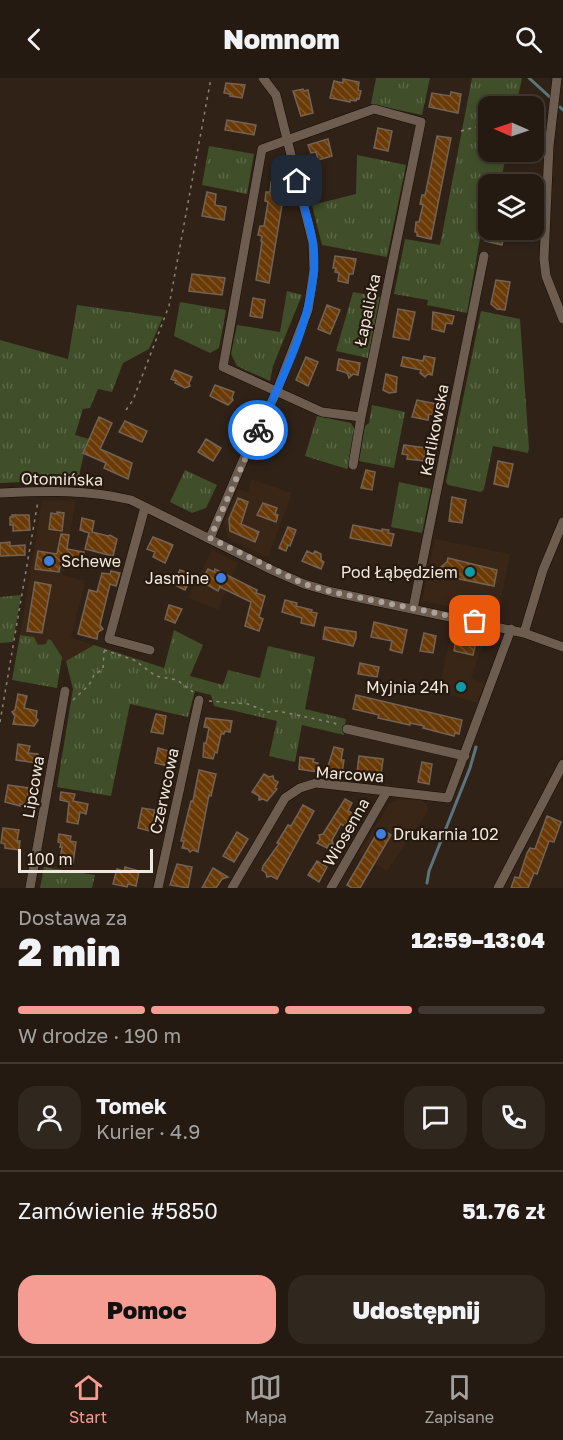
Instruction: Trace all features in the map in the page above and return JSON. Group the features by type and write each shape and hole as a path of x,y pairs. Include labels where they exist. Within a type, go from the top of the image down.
{"street":[{"path":"210,538 245,456 276,393 308,310 314,270 313,243 276,95 263,78"},
{"path":"557,78 549,146 544,259 546,276 563,320"},
{"name":"Łapalicka","path":"286,140 374,109 421,122 353,465"},
{"path":"286,140 262,149 223,367 322,412 361,417"},
{"name":"Karlikowska","path":"413,609 484,256"},
{"name":"Otomińska","path":"0,493 82,491 131,500 304,584 511,629 563,647"},
{"path":"145,507 109,639 150,650"},
{"path":"525,633 543,570 563,522"},
{"path":"347,729 465,756 511,629"},
{"name":"Lipcowa","path":"30,888 65,692"},
{"name":"Czerwcowa","path":"158,888 200,700"},
{"name":"Marcowa","path":"232,888 285,798 300,788 316,783 448,798 465,756"},
{"path":"498,888 563,764"},
{"name":"Wiosenna","path":"331,888 387,791"}],"path":[{"path":"126,410 169,306 211,78"},
{"path":"460,131 478,126"},
{"path":"0,722 40,492"},
{"path":"62,706 89,685 94,675 103,669 104,650 109,639"},
{"path":"104,650 134,660 156,676 177,680 191,688 200,700 248,704 268,712 278,711 317,719 347,729"}],"shaded area":[{"path":"251,479 292,493 268,557 228,539 224,522 238,489 248,492"},
{"path":"76,500 63,575 85,581 71,638 94,645 66,661 61,660 62,657 46,644 38,645 34,637 20,635 42,501"},
{"path":"435,539 510,554 498,616 422,601"},
{"path":"212,550 238,563 218,610 188,598"},
{"path":"455,626 487,633 471,678 485,683 477,703 439,692 446,654"},
{"path":"398,799 421,800 427,804 427,813 387,871 358,854 389,804"}],"green space":[{"path":"376,78 430,78 422,115 371,104"},
{"path":"472,78 522,78 518,96 478,96 478,162 505,162 502,174 478,174 480,240 467,313 427,305 428,300 394,294 405,239 440,245"},
{"path":"209,146 254,154 247,194 202,185"},
{"path":"357,155 406,165 387,257 322,245 312,205 356,194"},
{"path":"287,291 302,295 273,366 270,381 237,366 231,354 237,325 280,332"},
{"path":"353,292 380,297 368,358 336,351"},
{"path":"180,302 226,310 219,348 210,353 174,336"},
{"path":"77,305 163,317 149,349 123,363 112,392 98,389 90,408 83,409 75,435 89,439 78,480 0,483 0,340 68,359"},
{"path":"481,311 520,319 529,448 528,453 493,446 484,489 481,492 448,485 446,482"},
{"path":"372,405 405,412 394,468 359,461 365,426 369,423"},
{"path":"317,416 351,423 356,431 347,469 305,456"},
{"path":"185,470 217,485 206,508 192,513 170,502"},
{"path":"399,482 431,489 422,533 391,527"},
{"path":"21,595 13,642 0,643 0,597"},
{"path":"174,630 203,645 190,676 223,685 228,670 260,678 268,646 315,657 305,709 346,719 344,735 302,725 295,762 269,756 277,721 214,706 211,695 195,691 188,717 130,704 111,796 57,787 73,689 66,661 94,645 164,668"},
{"path":"20,635 34,637 38,645 46,644 48,639 51,640 62,657 57,688 12,680"},
{"path":"44,867 95,875 92,888 40,888"}],"building":[{"path":"343,79 359,82 358,90 361,91 359,99 350,100 350,102 330,98 334,81 343,83"},
{"path":"226,83 245,85 242,98 224,93"},
{"path":"308,90 313,113 301,116 293,91"},
{"path":"451,92 461,94 458,113 429,107 432,93 450,96"},
{"path":"227,120 256,125 254,135 225,130"},
{"path":"378,128 392,131 388,151 374,148"},
{"path":"437,136 451,138 431,239 417,236 415,232"},
{"path":"328,139 332,156 318,160 316,152 311,153 308,145"},
{"path":"271,182 280,183 279,189 282,189 283,199 269,283 256,280 262,242 262,236 258,235 260,226 264,226 268,202 265,201 266,192 270,192"},
{"path":"207,192 216,194 215,205 226,207 224,220 202,216"},
{"path":"485,240 503,240 502,245"},
{"path":"335,256 356,259 353,274 349,274 348,283 338,281 339,273 335,272 336,268 333,268"},
{"path":"192,274 225,278 222,295 189,291"},
{"path":"496,280 510,282 505,310 497,309 491,304"},
{"path":"253,298 265,300 262,318 250,316"},
{"path":"327,305 340,310 330,334 318,329"},
{"path":"398,309 415,312 409,340 393,337"},
{"path":"433,312 454,316 452,324 446,323 444,332 432,329"},
{"path":"424,356 435,358 432,375 428,374 425,377 420,373 421,370 401,366 403,357 423,361"},
{"path":"306,357 318,362 308,386 296,380"},
{"path":"339,359 360,363 358,375 353,374 349,378 347,373 337,370"},
{"path":"175,370 192,377 190,386 185,388 171,379"},
{"path":"386,374 397,377 396,392 389,393 383,390"},
{"path":"215,385 234,392 233,400 228,405 210,396"},
{"path":"417,400 437,404 435,415 429,414 428,420 412,417"},
{"path":"99,417 112,423 100,449 132,463 128,479 104,468 106,463 83,453"},
{"path":"125,421 147,431 142,442 119,432"},
{"path":"206,439 221,448 213,461 198,452"},
{"path":"404,445 426,448 424,461 407,459 408,455 402,454"},
{"path":"498,461 513,464 508,487 494,484"},
{"path":"366,470 375,472 372,490 361,488"},
{"path":"452,497 466,500 462,523 449,521"},
{"path":"238,498 248,502 241,524 259,532 255,542 230,531 229,519"},
{"path":"263,503 277,508 276,522 257,515"},
{"path":"57,512 64,513 62,531 49,529 51,513 57,514"},
{"path":"12,515 29,515 30,530 13,531 13,525 10,525"},
{"path":"82,518 94,521 92,532 110,535 117,539 113,556 85,549 89,533 80,530"},
{"path":"353,525 382,531 382,529 389,530 388,533 394,534 391,546 350,538"},
{"path":"288,527 296,530 286,551 279,548"},
{"path":"61,534 69,535 67,549 84,552 82,567 63,564 59,572 35,569 38,551 57,554"},
{"path":"153,537 173,545 165,563 153,557 155,552 147,549"},
{"path":"10,542 10,546 25,545 25,555 0,556 0,543"},
{"path":"307,551 321,554 321,560 324,562 321,569 302,561"},
{"name":"Pod Łąbędziem","path":"448,558 497,570 494,586 445,576 441,567"},
{"path":"208,569 214,572 215,569 265,596 259,617 263,619 259,631 245,626 251,602 220,587 218,591 204,583"},
{"path":"180,570 193,575 185,590 173,584"},
{"path":"111,571 120,573 116,586 110,584 100,625 103,629 98,632 97,639 78,634 89,590 97,592 102,573 110,574"},
{"path":"35,582 51,585 42,633 27,631"},
{"path":"285,600 317,613 314,626 301,623 302,618 282,612"},
{"path":"169,605 182,609 175,623 165,619"},
{"path":"374,622 407,630 402,653 390,650 392,641 371,637"},
{"path":"325,627 356,632 353,646 323,639"},
{"path":"424,633 436,636 433,653 420,651"},
{"path":"456,638 476,642 473,655 454,651"},
{"path":"360,663 379,667 377,677 358,674"},
{"path":"18,694 27,696 24,708 37,711 38,720 34,726 13,724 15,716 12,712 15,710"},
{"path":"356,695 462,720 459,734 455,733 454,736 423,728 424,726 378,718 379,715 353,709"},
{"path":"156,714 166,716 163,734 151,732"},
{"path":"206,718 232,721 230,732 225,731 221,734 217,753 215,752 213,759 203,757 204,743 206,743 209,728 204,727"},
{"path":"18,744 30,746 28,753 38,754 37,763 16,760"},
{"path":"334,747 343,749 342,773 327,770"},
{"path":"158,748 169,751 168,766 155,763"},
{"path":"359,756 383,759 381,775 374,774 374,778 364,777 364,773 357,773"},
{"path":"300,757 314,759 313,762 318,763 317,772 299,769"},
{"path":"422,762 432,764 429,784 418,782"},
{"path":"199,770 216,774 211,796 209,795 198,852 193,850 190,852 182,848 184,841 181,841 191,801 193,801"},
{"path":"264,774 269,777 273,776 278,782 275,788 277,789 267,801 259,800 259,796 252,792"},
{"path":"8,785 29,788 26,805 20,804 20,806 5,802"},
{"path":"61,792 75,794 73,801 88,804 86,814 80,812 78,824 67,822 69,802 60,800"},
{"path":"345,799 352,803 348,811 354,814 345,826 341,824 332,840 333,844 329,844 327,848 317,843 320,839 319,835 323,834"},
{"path":"303,805 314,811 277,879 267,877 262,870 263,866"},
{"path":"142,808 155,810 153,816 158,817 156,826 151,825 150,831 138,828"},
{"path":"547,816 561,822 554,842 549,841 537,874 534,873 528,888 511,888 515,877 519,878 530,848 535,849"},
{"path":"3,828 19,830 17,841 20,841 19,850 5,848 5,844 1,843"},
{"path":"380,828 391,835 360,888 352,888 347,885"},
{"path":"237,832 248,839 234,862 223,856"},
{"path":"59,834 71,836 70,841 76,842 73,863 60,860 62,847 58,842"},
{"path":"317,861 327,867 319,882 308,875"},
{"path":"177,864 192,867 188,888 170,885"},
{"path":"125,867 139,871 136,886 113,884 117,869 124,871"},
{"path":"213,868 228,877 222,879 216,888 202,888"}],"waterway":[{"path":"529,78 552,99"},
{"path":"560,107 563,110"},
{"path":"427,883 429,871 470,768 476,747"}],"way so far":[{"path":"258,430 210,538 304,584 332,592 475,621"}],"place":[{"name":"Schewe","path":"49,561"},
{"name":"Pod Łąbędziem","path":"470,572"},
{"name":"Jasmine","path":"221,578"},
{"name":"Myjnia 24h","path":"461,687"},
{"name":"Drukarnia 102","path":"381,834"}],"route":[{"path":"258,430 276,393 308,310 314,270 313,243 297,181"}]}
